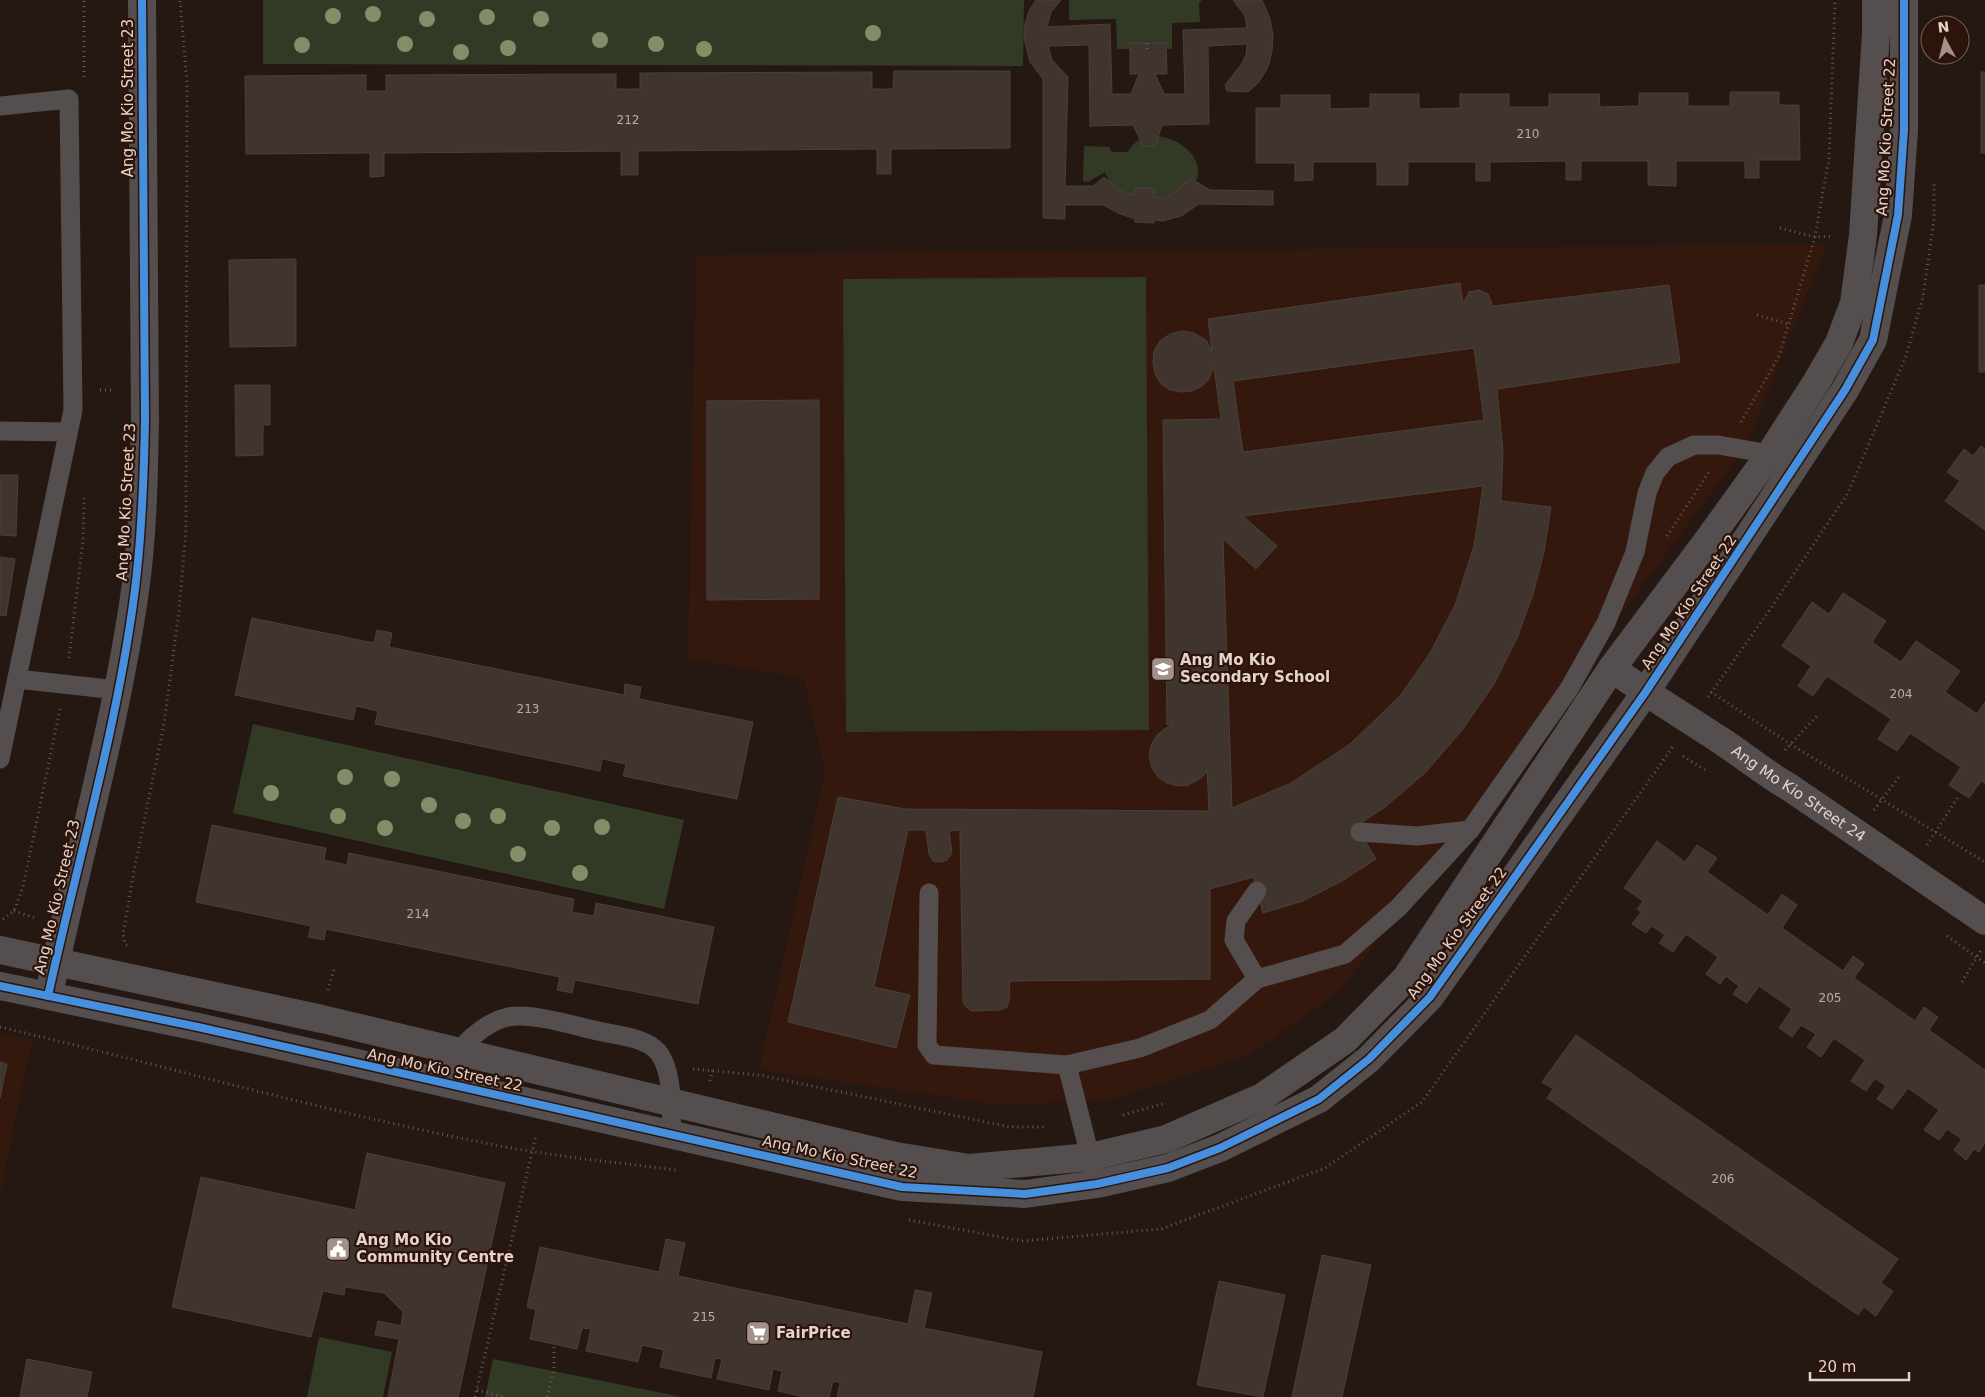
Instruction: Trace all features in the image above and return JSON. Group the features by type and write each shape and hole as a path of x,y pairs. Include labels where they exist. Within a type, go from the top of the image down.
{"street":[{"name":"Ang Mo Kio Street 23","path":"48,996 108,741 134,596 144,486 145,290 142,0"},
{"name":"Ang Mo Kio Street 22","path":"0,986 198,1027 902,1187 1025,1194 1097,1184 1168,1168 1220,1148 1319,1099 1369,1059 1430,997 1645,693 1734,559 1818,381 1839,343 1854,303 1866,210 1876,33 1876,0"},
{"name":"Ang Mo Kio Street 22","path":"0,950 322,1018 896,1156 969,1168 1090,1157 1166,1140 1262,1097 1345,1040 1406,978 1612,668 1708,540 1845,390 1874,340 1898,215 1904,130 1904,0"},
{"name":"Ang Mo Kio Street 24","path":"1612,668 1645,693 1721,741 1985,921"}],"lane":[{"path":"0,106 69,99 73,410 0,758"},
{"path":"0,431 68,432"},
{"path":"929,893 927,1045 934,1055 1067,1065 1140,1048 1210,1020 1257,979 1345,954 1398,908 1470,830 1569,689 1606,623 1635,552 1647,493 1656,474 1668,457 1694,445 1727,446 1780,461"},
{"path":"17,679 118,690"},
{"path":"1360,832 1417,836 1470,830"},
{"path":"1257,891 1236,921 1234,940 1257,979"},
{"path":"446,1084 458,1052 476,1034 496,1022 508,1017 522,1016 564,1023 627,1037 645,1043 658,1052 666,1068 670,1087 672,1102 671,1134"},
{"path":"1067,1065 1097,1184"}],"path":[{"path":"1663,544 1727,446 1779,356 1815,237 1829,158 1835,0"},
{"path":"1147,43 1147,49"},
{"path":"1780,228 1815,237"},
{"path":"1757,315 1788,324"},
{"path":"1711,692 1880,800 1985,862"},
{"path":"1790,744 1819,714"},
{"path":"905,1218 912,1222 1022,1241 1161,1229 1325,1168 1422,1102 1672,748"},
{"path":"1880,800 1901,774"},
{"path":"1935,832 1958,797"},
{"path":"123,934 125,944 132,947"},
{"path":"1962,982 1976,957"},
{"path":"329,985 334,969"},
{"path":"0,1027 294,1100 487,1144 684,1171"},
{"path":"666,1068 713,1069 759,1075 1010,1127 1082,1126 1167,1102"},
{"path":"475,1397 542,1105"},
{"path":"547,1397 554,1371 554,1344"},
{"path":"477,1390 504,1397"}],"shaded area":[{"name":"Ang Mo Kio Secondary School","path":"1827,244 1747,445 1340,991 1249,1055 1109,1100 1002,1105 759,1070 825,772 804,678 688,659 696,255"},
{"path":"0,1033 32,1040 0,1194"}],"green space":[{"path":"263,0 1024,0 1023,66 263,64"},
{"path":"1069,0 1202,0 1199,3 1200,22 1172,23 1172,49 1117,49 1116,19 1069,20"},
{"path":"1157,136 1177,142 1193,156 1198,169 1197,179 1182,192 1159,197 1128,195 1116,189 1105,172 1088,182 1083,181 1084,146 1109,147 1112,152 1128,152 1140,140"},
{"path":"1146,277 1149,730 846,732 843,279"},
{"path":"253,724 684,820 664,909 233,813"},
{"path":"319,1337 392,1352 383,1397 307,1397"},
{"path":"493,1359 682,1397 485,1397"}],"building":[{"path":"1036,0 1061,0 1051,12 1047,27 1110,24 1112,94 1131,94 1139,74 1130,74 1130,43 1166,43 1167,74 1155,74 1164,94 1185,94 1183,30 1247,28 1245,16 1233,0 1262,0 1270,19 1273,35 1268,67 1259,82 1248,92 1227,91 1225,85 1241,65 1246,55 1247,44 1208,46 1209,124 1162,125 1155,146 1143,146 1133,125 1090,126 1089,45 1048,46 1052,60 1068,77 1065,186 1093,186 1104,177 1120,190 1135,196 1136,188 1154,188 1154,197 1165,197 1176,192 1190,178 1210,190 1273,191 1273,205 1199,204 1181,216 1163,221 1154,220 1154,223 1135,222 1135,219 1103,205 1065,205 1065,219 1043,218 1043,79 1030,62 1024,38 1025,24 1029,11"},
{"path":"894,71 1010,71 1010,148 891,149 891,174 877,174 877,149 638,151 638,175 621,175 621,151 384,153 384,176 370,177 370,153 246,154 245,76 366,75 366,91 386,91 386,75 616,74 616,89 640,89 640,73 872,72 872,89 893,89"},
{"path":"1981,72 1985,72 1985,153 1981,153"},
{"path":"1730,92 1779,92 1779,105 1799,105 1800,160 1759,160 1759,178 1745,178 1745,161 1676,161 1676,186 1648,185 1648,161 1581,161 1581,180 1566,180 1566,161 1490,162 1490,181 1476,181 1476,162 1408,162 1408,185 1377,185 1377,162 1313,162 1313,180 1295,181 1295,163 1256,163 1256,108 1281,108 1281,95 1330,95 1330,109 1370,108 1370,94 1419,94 1419,109 1460,108 1460,94 1509,94 1509,107 1549,107 1549,94 1599,94 1600,107 1639,106 1639,93 1688,93 1688,106 1730,106"},
{"path":"296,259 296,346 230,347 229,260"},
{"path":"1460,283 1463,304 1469,292 1479,290 1488,294 1493,306 1669,285 1680,362 1497,389 1503,451 1501,501 1551,507 1544,552 1533,594 1518,636 1494,684 1463,729 1426,772 1384,808 1356,826 1376,859 1342,881 1303,901 1263,913 1253,877 1210,889 1210,979 1010,981 1007,1007 1000,1010 971,1011 963,1002 960,830 949,831 952,853 947,860 941,862 933,861 929,854 926,830 908,830 874,987 910,995 896,1048 788,1022 838,797 905,809 1209,811 1207,768 1206,773 1198,780 1188,785 1178,786 1167,783 1158,777 1152,768 1149,756 1151,745 1157,735 1174,725 1167,725 1163,420 1221,419 1214,366 1209,379 1202,386 1192,391 1170,390 1161,384 1155,374 1154,351 1160,341 1170,334 1181,331 1194,333 1206,340 1212,351 1208,319","holes":["1474,348 1484,420 1243,452 1233,381","1483,486 1474,546 1455,605 1430,653 1400,696 1350,744 1291,783 1232,808 1223,539 1256,569 1277,546 1243,516"]},
{"path":"1979,285 1985,285 1985,372 1979,372"},
{"path":"235,385 270,385 270,425 263,425 263,455 236,456"},
{"path":"819,400 819,599 707,600 707,401"},
{"path":"1981,446 1985,449 1985,530 1945,501 1960,481 1947,472 1964,449 1973,456"},
{"path":"0,475 18,475 16,536 0,535"},
{"path":"0,557 15,559 6,616 0,615"},
{"path":"1843,593 1886,621 1872,642 1901,662 1916,641 1960,671 1945,692 1977,714 1985,702 1985,783 1981,781 1969,798 1949,785 1961,767 1910,733 1897,751 1878,739 1891,719 1827,676 1813,696 1798,686 1811,666 1782,646 1812,602 1829,614"},
{"path":"252,618 374,643 377,630 392,633 389,647 624,695 625,684 641,687 639,699 753,722 737,799 623,776 626,764 602,759 600,771 375,724 378,711 356,706 353,720 235,695"},
{"path":"212,825 326,848 324,860 347,865 349,853 574,899 572,912 594,916 596,903 714,927 698,1004 575,980 572,993 557,990 560,977 326,929 324,940 308,937 311,926 196,902"},
{"path":"1657,841 1685,862 1697,845 1717,858 1707,872 1768,915 1782,894 1797,905 1782,928 1843,971 1853,956 1864,964 1854,978 1915,1021 1924,1007 1938,1017 1929,1030 1985,1070 1985,1143 1979,1152 1974,1149 1966,1160 1954,1150 1962,1139 1947,1129 1939,1140 1924,1130 1939,1110 1908,1088 1892,1109 1877,1099 1886,1086 1875,1078 1866,1091 1851,1081 1865,1060 1834,1038 1821,1057 1807,1047 1816,1034 1801,1025 1792,1037 1779,1028 1792,1009 1759,986 1747,1003 1733,994 1739,986 1726,976 1720,984 1706,974 1718,957 1686,934 1673,952 1659,943 1665,935 1652,926 1646,933 1632,924 1641,912 1637,909 1643,901 1624,888"},
{"path":"1576,1035 1898,1259 1881,1283 1893,1291 1876,1316 1864,1307 1858,1315 1547,1098 1553,1089 1542,1082"},
{"path":"0,1062 7,1064 0,1098"},
{"name":"Ang Mo Kio Community Centre","path":"367,1153 505,1183 458,1397 388,1397 399,1339 375,1335 378,1321 401,1326 403,1312 384,1293 345,1287 344,1295 323,1291 311,1337 172,1307 201,1177 355,1210"},
{"path":"666,1239 685,1243 678,1276 908,1324 915,1290 932,1293 924,1328 1042,1352 1033,1397 837,1397 840,1383 833,1381 829,1397 804,1397 778,1391 782,1371 773,1369 769,1390 717,1379 722,1359 715,1358 711,1378 660,1367 664,1350 642,1345 638,1362 586,1351 591,1329 582,1328 577,1349 530,1339 536,1310 527,1307 540,1247 659,1272"},
{"path":"1322,1255 1371,1265 1342,1397 1292,1397"},
{"path":"1219,1281 1285,1295 1263,1397 1197,1385"},
{"path":"27,1359 92,1372 87,1397 20,1397"}],"cycle path":[{"path":"48,996 107,748 126,647 139,553 145,419 142,0"},
{"path":"0,986 198,1027 902,1187 1025,1194 1097,1184 1168,1168 1220,1148 1319,1099 1369,1059 1430,997 1645,693 1845,390 1873,340 1898,215 1904,130 1904,0"}],"place":[{"name":"Ang Mo Kio Secondary School","path":"1163,669"},
{"name":"Ang Mo Kio Community Centre","path":"338,1249"},
{"name":"FairPrice","path":"758,1333"}]}
